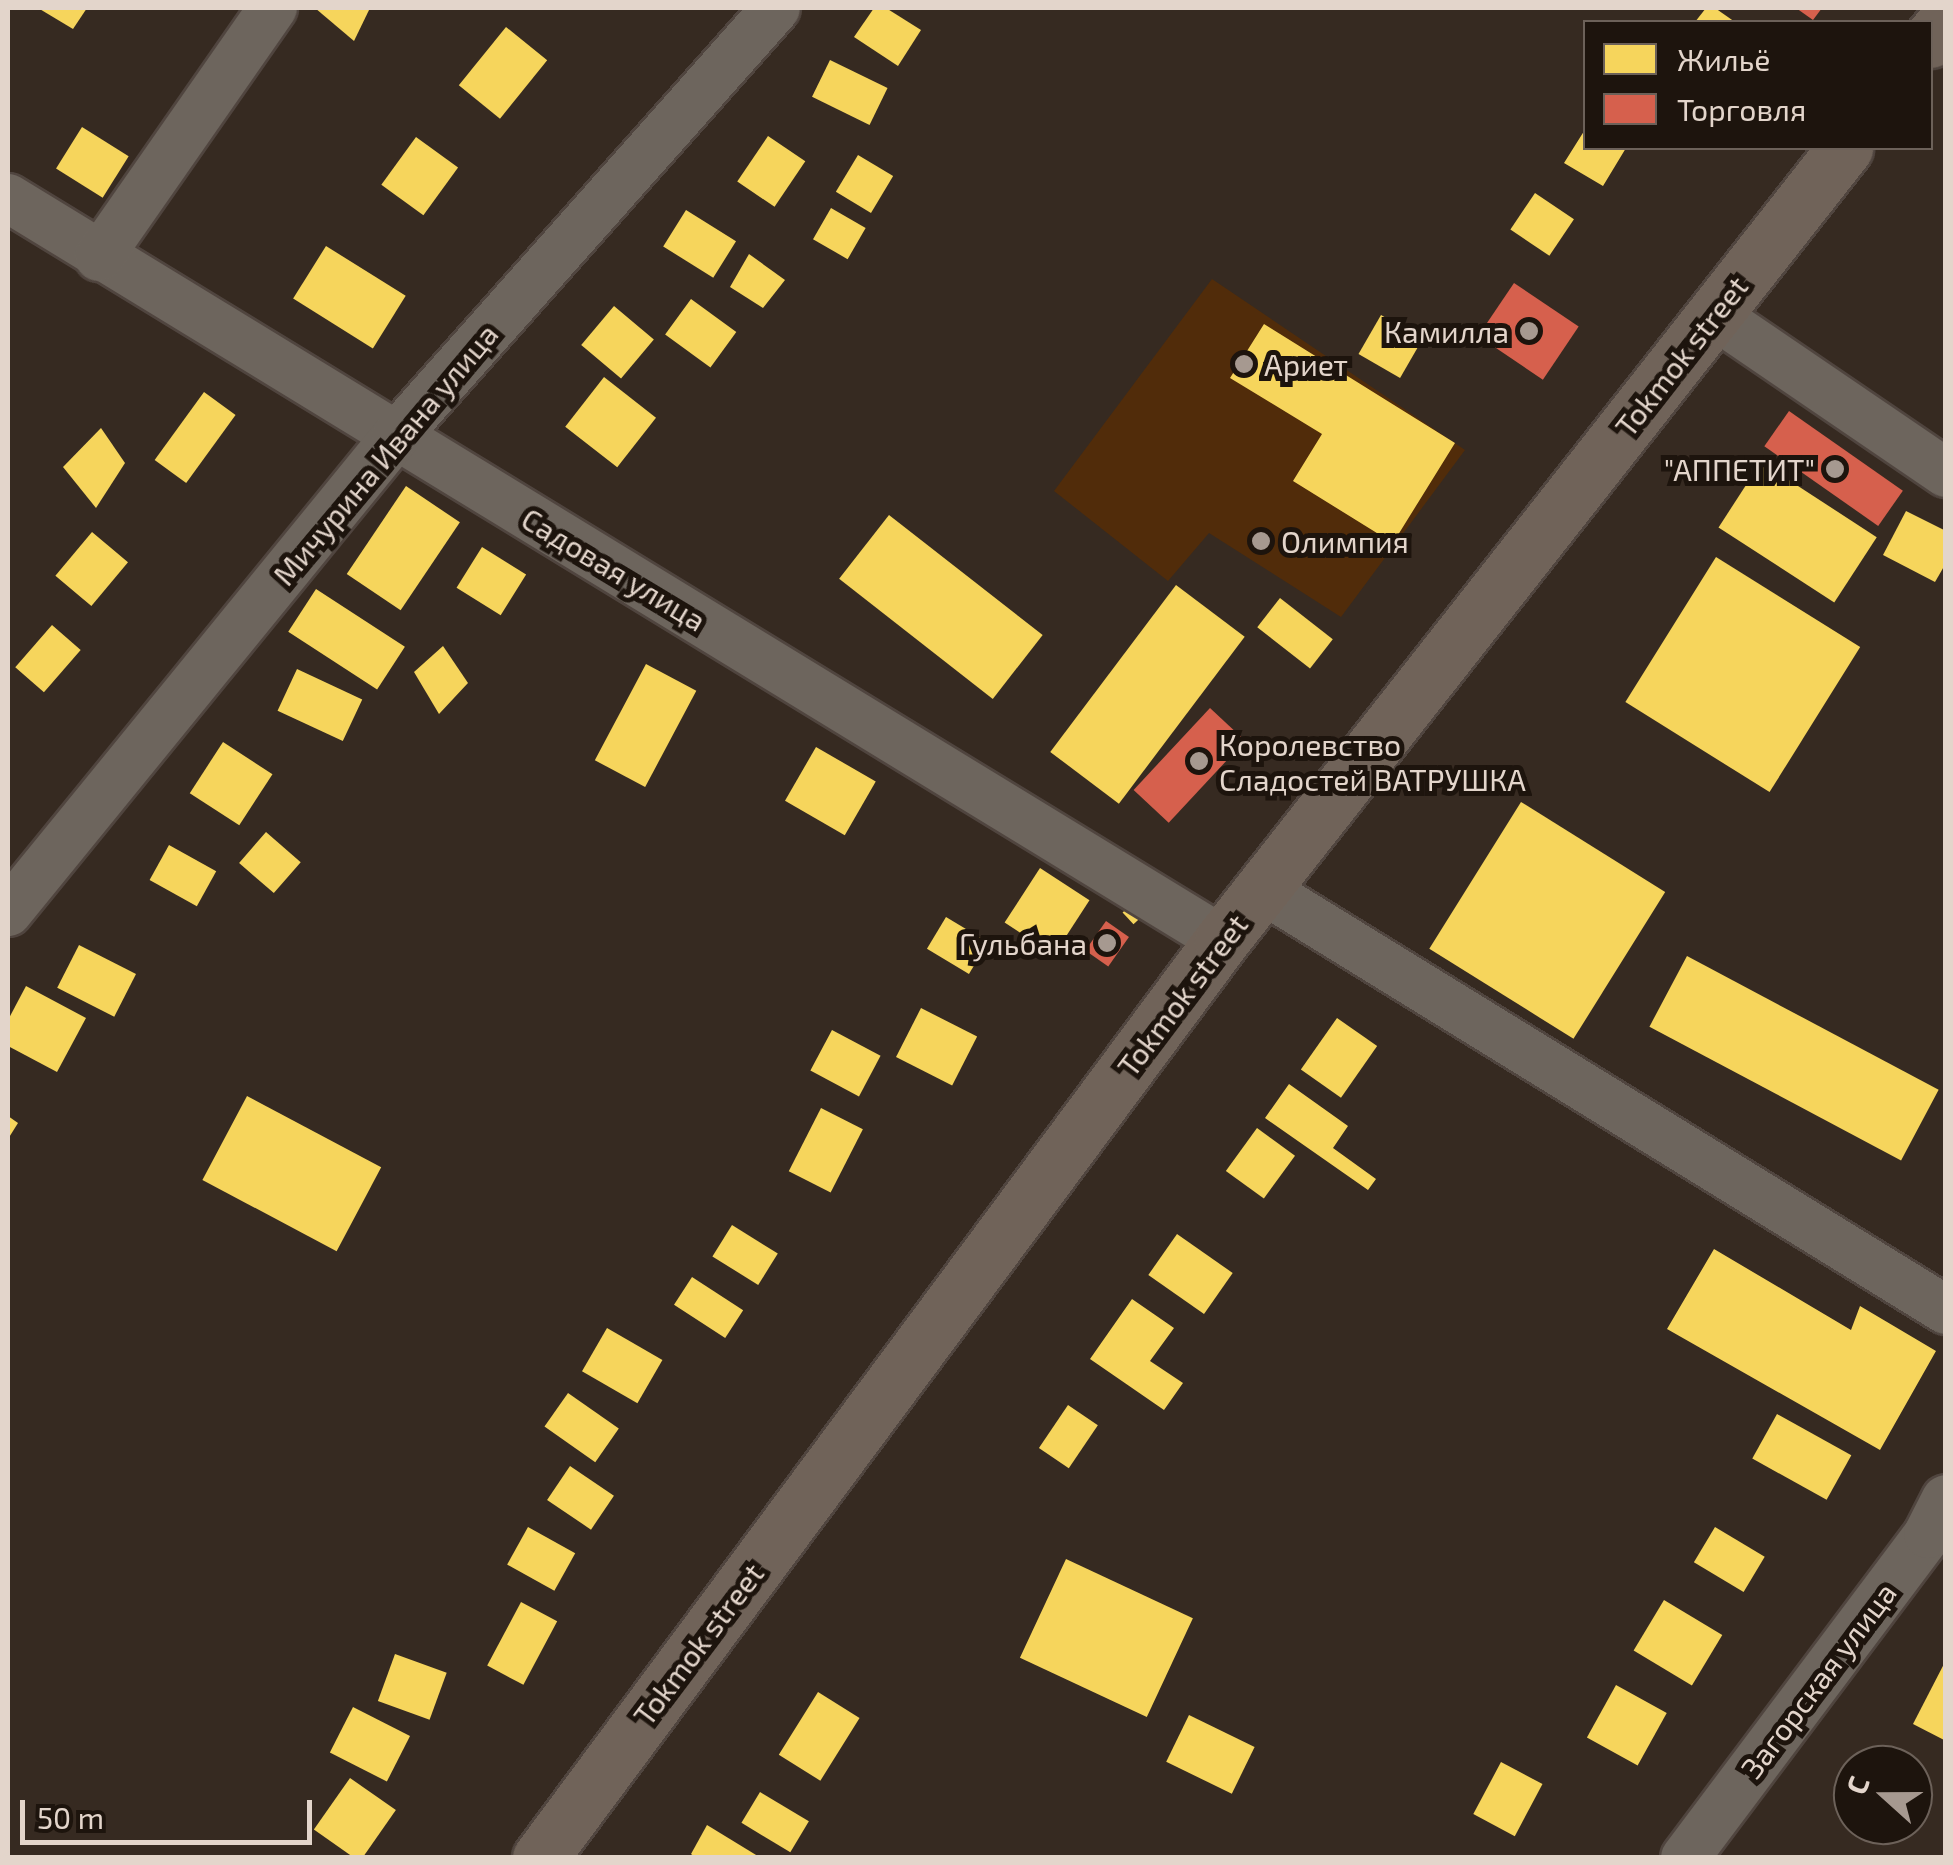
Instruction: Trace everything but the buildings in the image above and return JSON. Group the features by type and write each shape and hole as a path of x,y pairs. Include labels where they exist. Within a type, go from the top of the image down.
{"main road":[{"name":"Tokmok street","path":"540,1858 1222,940 1843,150"}],"street":[{"path":"99,257 273,8"},
{"name":"Мичурина Ивана улица","path":"8,912 396,436 776,8"},
{"name":"Садовая улица","path":"8,198 1222,940"},
{"path":"1713,314 1946,473"},
{"path":"1262,889 1946,1310"},
{"name":"Загорская улица","path":"1685,1858 1928,1534 1946,1499"}],"shaded area":[{"name":"Ариет","path":"1212,279 1465,450 1341,617 1209,533 1168,581 1054,491"}],"place":[{"name":"Камилла","path":"1529,331"},
{"name":"Ариет","path":"1244,364"},
{"name":"\"АППЕТИТ\"","path":"1835,469"},
{"name":"Олимпия","path":"1261,541"},
{"name":"Королевство Сладостей ВАТРУШКА","path":"1199,761"},
{"name":"Гульбана","path":"1107,943"}]}
